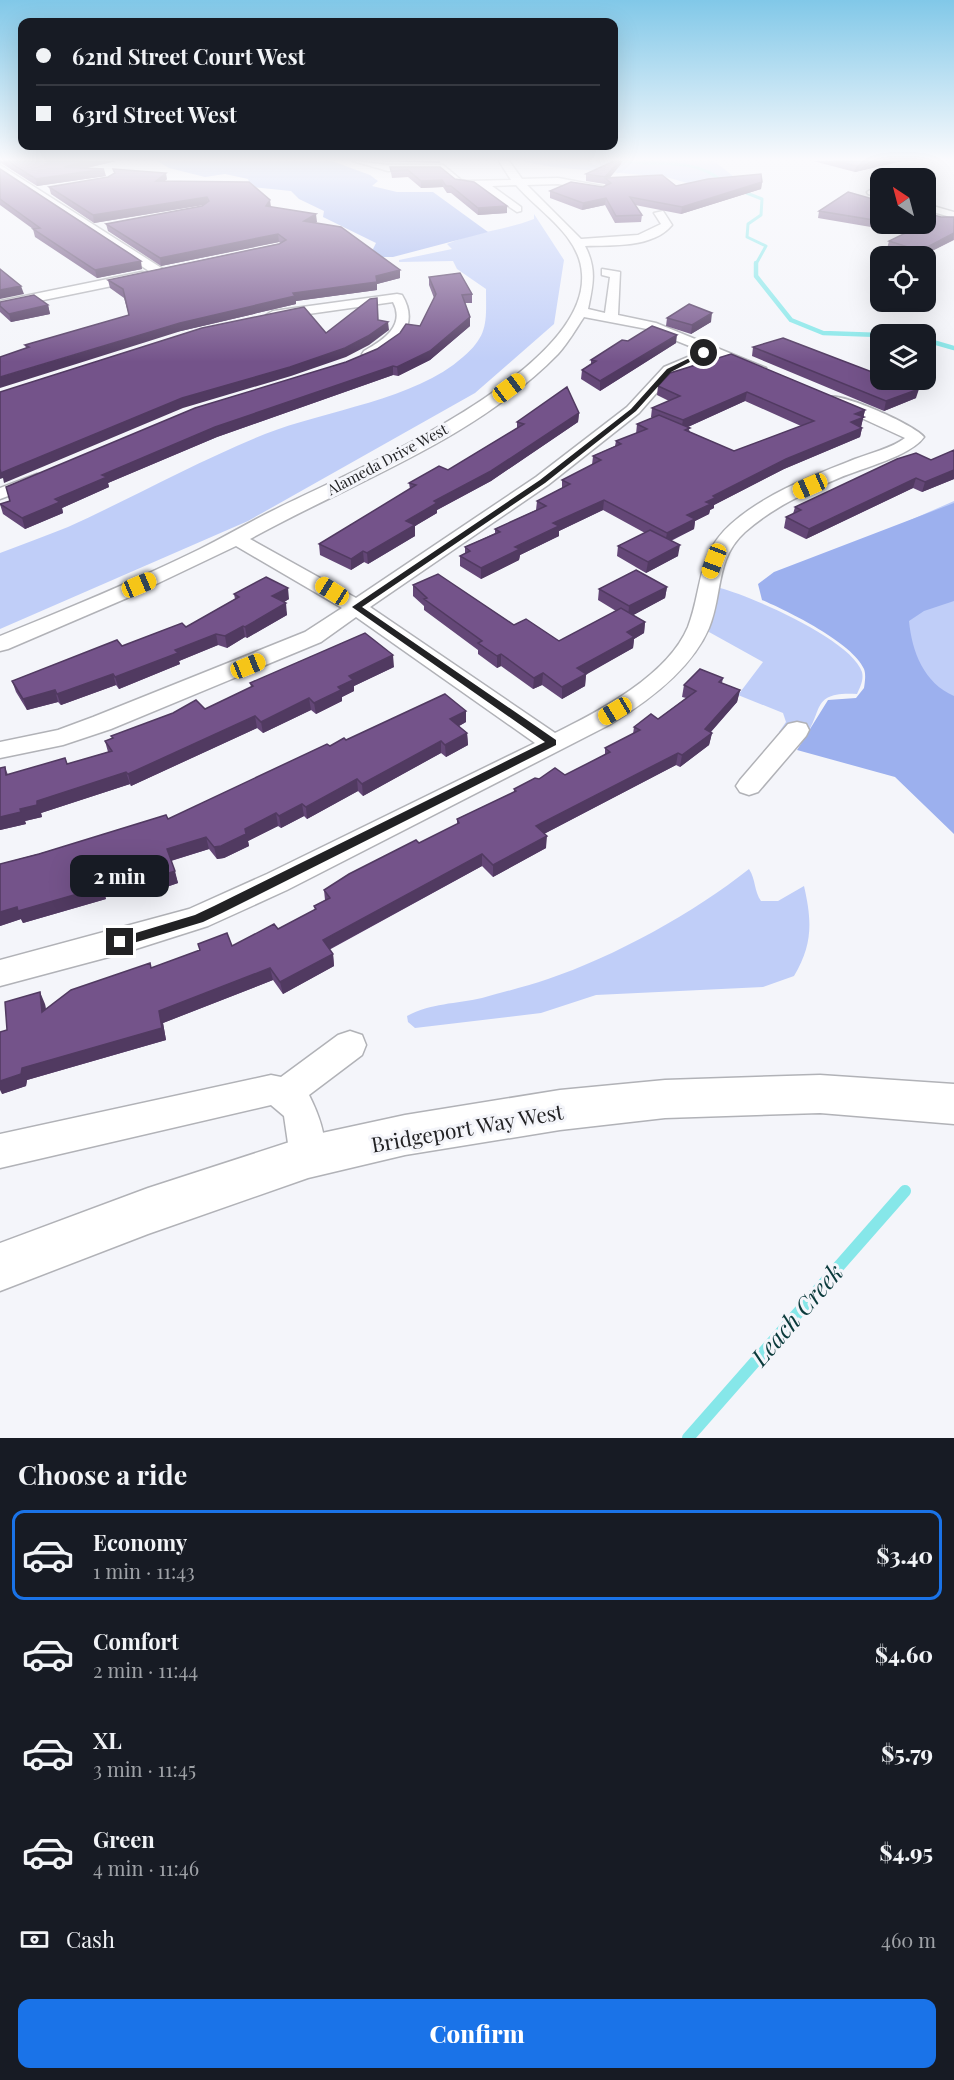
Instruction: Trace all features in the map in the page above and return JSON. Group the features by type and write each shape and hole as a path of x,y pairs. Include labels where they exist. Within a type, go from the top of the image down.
{"main road":[{"name":"Bridgeport Way West","path":"0,1267 148,1211 308,1157 428,1131 560,1110 665,1099 820,1094 943,1103"}],"street":[{"path":"0,305 164,271 102,228"},
{"name":"Alameda Drive West","path":"0,644 157,577 237,538 401,455 483,408 522,378 550,351 581,312 589,278 586,259 577,243 563,228"},
{"path":"577,243 628,240 655,234 663,228"},
{"path":"606,272 616,275 611,317"},
{"path":"263,317 318,307 397,298 405,314 399,332 381,348 357,360"},
{"path":"581,312 651,327 769,372"},
{"path":"0,750 63,737 269,657 314,637 542,482 633,410 669,370 715,350"},
{"path":"0,973 198,918 277,882 628,703 658,679 696,632 703,614 707,581 714,561 721,548 744,524 783,498 915,439 913,434 823,395"},
{"path":"0,494 49,473"},
{"path":"237,538 356,607 553,742"},
{"path":"749,786 797,730"},
{"path":"286,1093 350,1046"},
{"path":"0,1151 258,1091 286,1093 298,1103 308,1157"}],"shaded area":[{"path":"346,228 483,228 488,232 393,257 369,257 376,243"},
{"path":"503,228 543,228 564,260 554,324 475,393 248,521 0,629 0,553 68,527 265,434 369,403 420,384 443,372 463,357 478,342 482,334 486,319 486,289 457,269 453,261 399,262 399,260 452,249 447,244"},
{"path":"954,501 954,715 833,576 874,536"},
{"path":"954,503 954,601 924,611 909,621 913,644 927,675 954,696 954,834 895,777 797,750 828,700 856,698 864,688 865,671 858,659 834,639 803,620 762,600 758,584 774,572"},
{"path":"720,588 754,600 799,621 840,646 862,672 862,681 857,694 841,694 824,700 809,731 801,741 779,732 786,722 783,713 738,695 763,662 709,632"},
{"path":"749,869 761,901 778,901 804,886 809,921 808,943 794,976 763,987 596,995 541,1013 415,1028 408,1022 407,1016 425,1009 524,987 600,959 679,917"}],"building":[{"path":"91,228 141,261 95,270 33,229"},
{"path":"113,228 343,228 400,270 376,276 377,282 293,293 295,296 180,323 0,377 0,357 29,347 25,345 129,315 123,289 108,280 279,244 286,240 278,234 160,258"},
{"path":"936,228 954,228 954,233 929,246 904,246 889,241 904,234 936,234"},
{"path":"0,269 21,286 0,290"},
{"path":"460,273 472,294 462,295 470,317 430,351 397,367 393,366 215,427 102,475 107,477 55,499 60,502 22,518 0,504 10,501 6,487 195,408 346,362 377,349 400,333 406,324 420,326 436,294 429,277"},
{"path":"34,295 48,305 9,314 0,306 0,302"},
{"path":"377,298 378,320 388,322 345,348 290,367 182,398 1,473 0,392 202,328 304,307 326,333 370,299"},
{"path":"689,304 712,313 692,325 667,318"},
{"path":"652,326 677,335 600,381 582,370 596,361 591,360 622,340 628,341"},
{"path":"783,338 870,371 870,390 916,390 886,401 753,347"},
{"path":"731,354 865,410 855,414 864,417 851,422 862,428 786,459 713,496 715,498 706,502 711,504 687,515 695,519 667,533 604,500 553,523 559,526 515,547 520,549 481,568 460,556 470,551 465,547 500,532 495,529 546,506 537,501 570,484 562,480 601,460 593,456 621,444 616,441 647,429 637,424 659,415 690,428 685,430 734,451 814,421 747,392 683,420 652,408 680,396 658,386 670,373"},
{"path":"567,387 579,413 491,471 434,501 437,503 406,521 415,525 367,553 363,551 351,559 319,544 416,485 409,483 439,466 448,470 524,424 517,422"},
{"path":"954,450 954,470 925,482 916,478 809,529 786,517 801,510 795,507 897,459 916,453 931,460"},
{"path":"650,530 680,545 648,562 618,546"},
{"path":"636,570 667,587 629,606 599,589"},
{"path":"438,574 514,625 526,619 559,641 621,608 645,622 627,632 634,637 577,668 586,674 562,687 543,673 534,678 501,654 497,656 478,643 482,641 424,599 427,598 413,585"},
{"path":"266,577 288,588 272,596 286,603 225,636 216,634 175,650 178,653 115,677 113,674 57,694 55,690 23,699 12,681 117,640 122,646 182,623 186,627 239,597 234,594"},
{"path":"365,633 393,655 349,676 353,680 338,687 341,690 314,703 309,698 261,722 255,716 128,774 126,772 37,801 37,805 20,809 21,812 0,817 0,768 5,767 6,775 65,758 67,764 112,751 105,741 113,738 111,736 173,713 196,700 205,709 253,686 250,683"},
{"path":"700,669 723,678 719,682 740,690 705,729 712,733 682,755 678,753 536,826 547,836 493,865 482,854 323,940 333,954 280,982 270,968 159,1011 162,1028 22,1068 21,1074 0,1081 0,1032 7,1030 5,1002 40,992 42,1012 71,990 150,963 151,968 200,950 198,944 227,933 232,946 274,924 278,929 316,909 314,906 330,898 324,890 349,874 416,840 419,843 459,823 457,819 516,791 514,789 535,778 539,779 555,768 565,775 610,752 605,748 640,730 634,727 651,714 658,719 696,691 684,685"},
{"path":"445,694 466,711 450,719 467,733 445,745 441,741 362,784 357,779 306,807 302,804 279,816 276,813 245,829 246,834 221,846 214,847 206,837 167,849 175,871 142,882 138,869 100,881 102,887 18,911 17,907 0,912 0,864 166,815 168,819 327,744 330,746 344,738 346,740"}],"waterway":[{"name":"Leach Creek","path":"748,228 747,237 766,246 756,264"},
{"name":"Leach Creek","path":"756,264 756,276 791,320 823,333 870,335"},
{"name":"Leach Creek","path":"936,343 954,348"},
{"name":"Leach Creek","path":"688,1438 905,1191"}],"route":[{"path":"120,942 198,918 277,882 553,742 356,607 542,482 633,410 669,370 704,353"}]}
